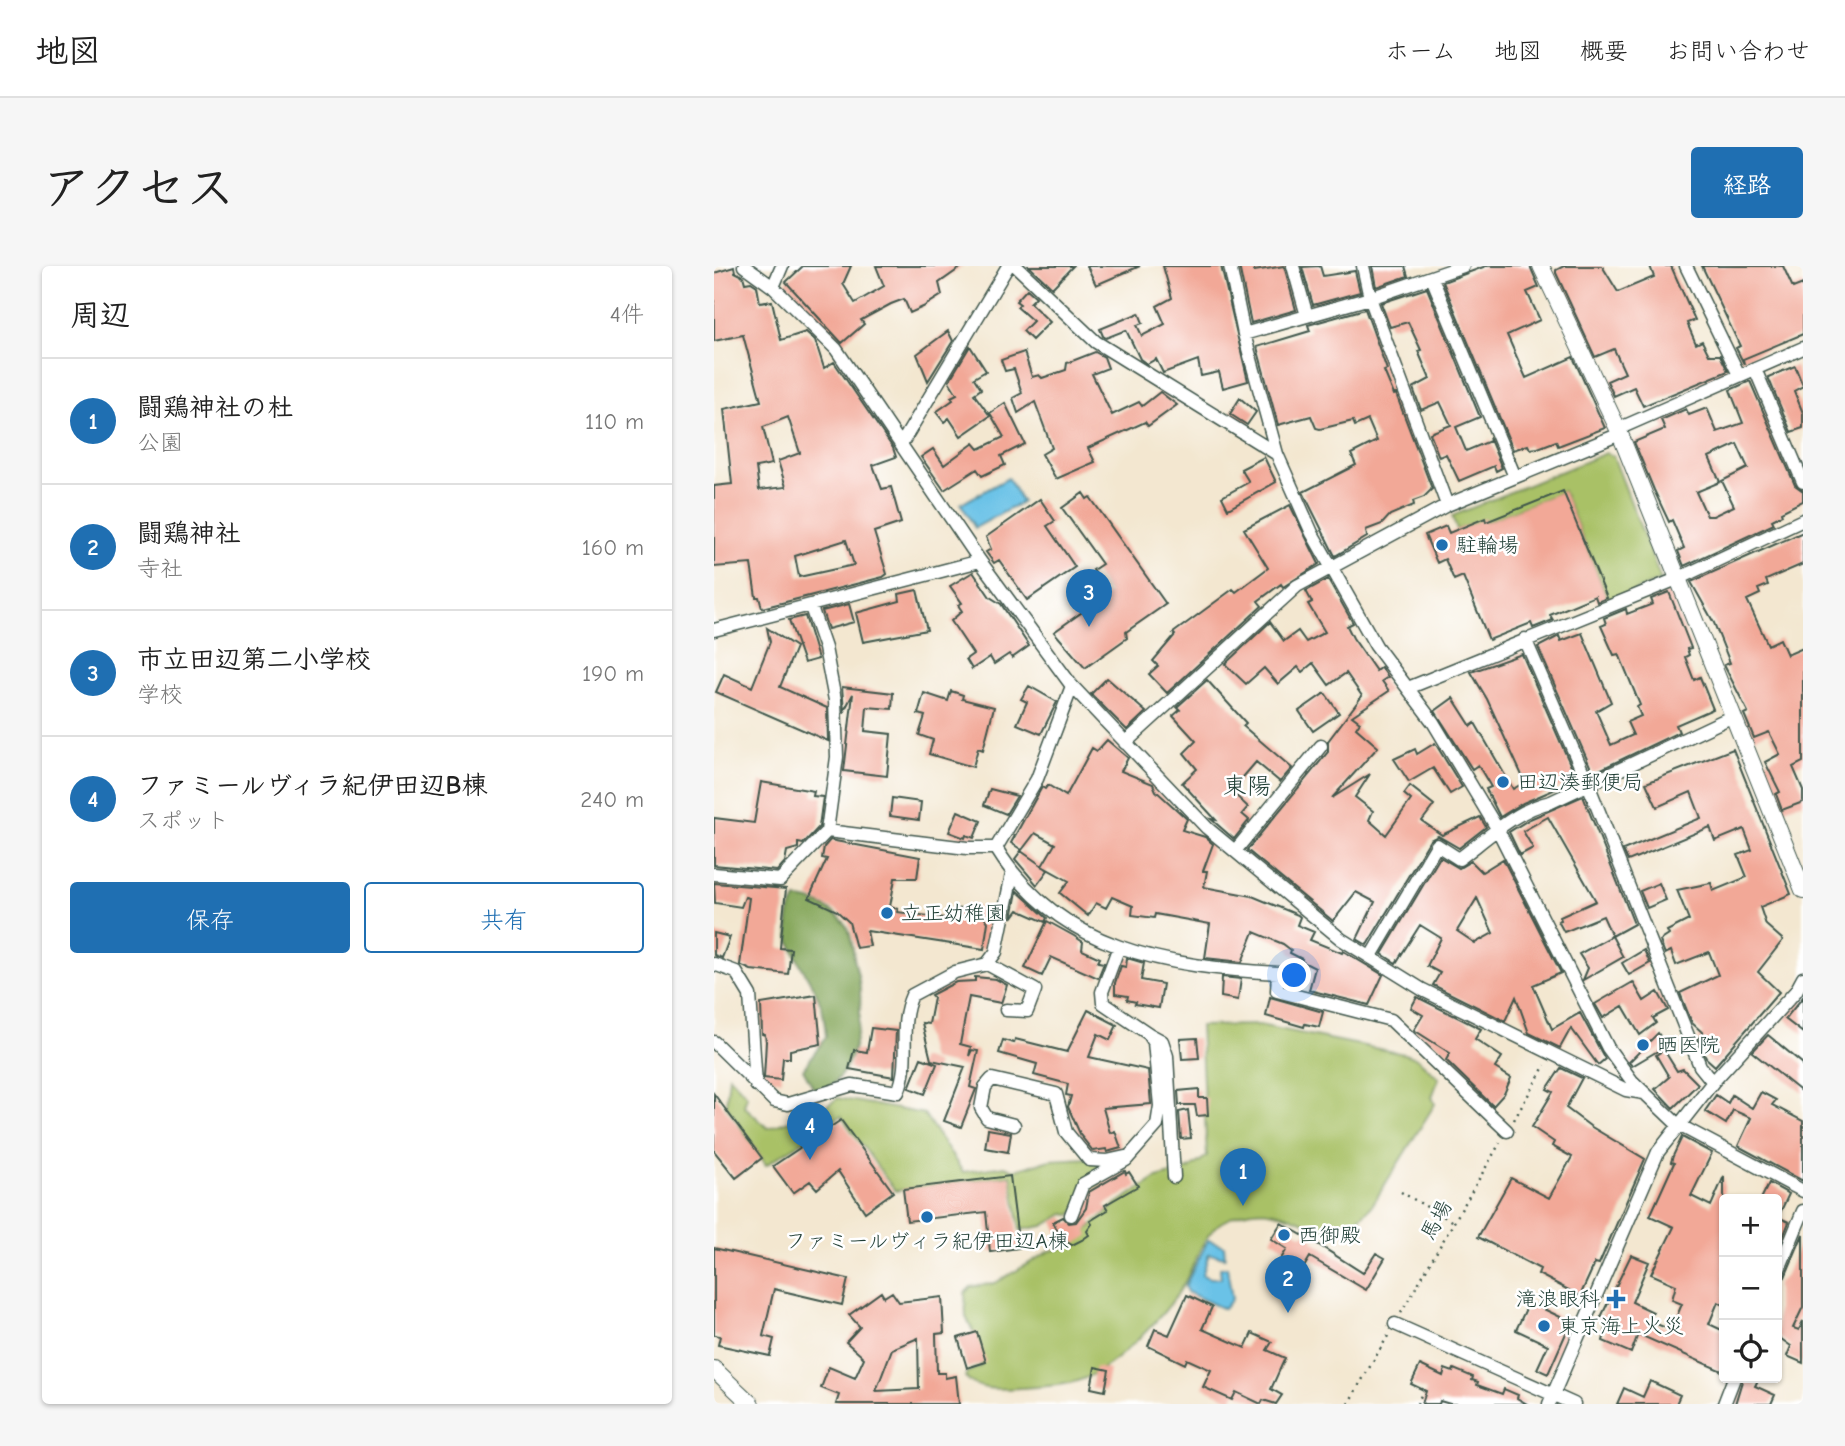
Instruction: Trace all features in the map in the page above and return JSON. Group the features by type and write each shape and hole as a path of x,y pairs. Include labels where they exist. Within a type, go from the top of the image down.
{"street":[{"path":"744,266 773,287 836,349 902,443 979,561 1072,686 1207,828 1341,939 1423,990 1626,1090 1644,1093"},
{"path":"773,287 782,266"},
{"path":"902,443 1008,266"},
{"path":"1016,266 1096,342 1277,454"},
{"path":"1230,266 1244,334 1277,454 1312,533 1376,646 1433,722 1498,830 1608,1048 1644,1093 1677,1125 1803,1191"},
{"path":"1293,266 1307,316"},
{"path":"1363,266 1370,298 1447,505"},
{"path":"1244,334 1370,298 1463,266"},
{"path":"1541,266 1619,432 1731,717 1803,890"},
{"path":"1686,266 1739,375"},
{"path":"1432,278 1515,477"},
{"path":"1125,743 1297,586 1333,569 1447,505 1619,432 1803,348"},
{"path":"1755,369 1803,482"},
{"path":"1408,688 1676,579 1803,520"},
{"path":"714,630 811,607 979,561"},
{"path":"714,874 780,880 827,831 837,757 837,715 825,648 811,607"},
{"path":"1525,639 1588,784 1700,1066 1713,1082"},
{"path":"996,848 1037,779 1072,686"},
{"path":"1371,956 1437,845 1459,859 1498,830 1540,805 1731,717"},
{"path":"1235,851 1321,746"},
{"path":"827,831 967,848 996,848"},
{"path":"996,848 1012,874 1069,924 1118,949 1236,971 1278,973 1276,991 1391,1020 1507,1131"},
{"path":"714,1042 774,1101 788,1104 852,1085 898,1092 907,1065 902,1026 912,995 955,972 987,964 996,952 1012,874"},
{"path":"1118,949 1102,992 1103,1003 1162,1041 1167,1056 1174,1177"},
{"path":"714,964 736,972 750,995 756,1084"},
{"path":"987,964 1035,990 1027,1011 1006,1010"},
{"path":"1550,1399 1658,1152 1713,1082 1799,994 1803,978"},
{"path":"1071,1215 1083,1184 1129,1156 1157,1125 1160,1106 1154,1042 1149,1034"},
{"path":"1014,1125 987,1118 981,1108 985,1087 992,1079 1056,1094 1066,1132 1089,1160 1107,1161 1129,1156"},
{"path":"1782,1262 1803,1210"},
{"path":"1395,1324 1550,1399 1574,1404"},
{"path":"714,1369 751,1404"},
{"path":"1724,1404 1732,1383"}],"path":[{"name":"馬場","path":"1348,1404 1552,1053"},
{"path":"1401,1192 1453,1222"},
{"path":"1418,1404 1423,1391"}],"green space":[{"path":"1606,453 1613,456 1661,580 1609,602 1563,491 1486,522 1485,519 1457,530 1452,516"},
{"path":"796,899 824,907 843,921 851,938 859,982 860,1016 855,1045 844,1070 826,1089 814,1089 803,1069 826,1037 821,1004 790,939 788,926"},
{"path":"1259,1025 1404,1054 1417,1058 1439,1078 1432,1097 1435,1104 1371,1207 1353,1224 1332,1232 1278,1213 1252,1211 1237,1214 1215,1227 1209,1234 1183,1285 1165,1311 1125,1351 1096,1372 1083,1379 1044,1387 991,1388 970,1382 965,1377 967,1372 981,1366 981,1347 966,1317 965,1293 971,1287 995,1283 1050,1251 1069,1246 1116,1204 1157,1178 1189,1169 1207,1156 1200,1026"},
{"path":"729,1076 747,1095 744,1106 768,1128 819,1111 838,1098 924,1114 963,1172 1005,1166 1015,1170 1050,1160 1129,1156 1071,1215 1064,1214 1043,1226 1020,1230 1011,1175 895,1191 841,1116 766,1165 726,1105"}],"water":[{"path":"1008,478 1022,502 975,528 961,504"},
{"path":"1208,1240 1224,1246 1225,1257 1209,1254 1202,1275 1221,1278 1220,1268 1227,1267 1232,1299 1224,1309 1187,1292 1185,1286"}],"building":[{"path":"803,266 851,266 843,284 855,303 884,286 876,266 963,266 939,283 942,295 910,313 904,299 891,304 861,320 864,324 842,343 786,282"},
{"path":"1029,266 1073,266 1052,288"},
{"path":"1087,266 1140,266 1096,285"},
{"path":"1163,266 1221,266 1248,381 1223,388 1219,372 1201,376 1198,360 1163,373 1156,359 1147,364 1140,359 1126,330 1106,338 1103,336 1100,329 1139,313 1143,323 1137,325 1142,336 1165,324 1157,306 1172,298"},
{"path":"1239,266 1254,266 1254,271 1284,266 1296,310 1251,323"},
{"path":"1320,266 1323,276 1355,271 1360,292 1313,305 1302,267"},
{"path":"1372,266 1405,266 1408,276 1376,287"},
{"path":"1486,266 1530,266 1539,287 1527,292 1540,320 1507,335 1526,378 1573,357 1605,428 1558,446 1556,441 1538,448 1530,449 1528,445 1513,450 1443,282"},
{"path":"1564,266 1602,266 1618,292 1654,277 1650,266 1671,266 1695,320 1687,323 1696,344 1702,341 1709,355 1720,355 1728,371 1643,406 1634,387 1614,396 1607,381 1625,373 1614,349 1595,357 1556,273 1556,270"},
{"path":"1702,266 1783,266 1793,288 1803,284 1803,334 1743,359 1744,364 1736,348 1740,346"},
{"path":"734,267 735,272 743,276 745,283 751,282 757,286 760,303 772,301 781,340 806,332 815,340 824,368 834,362 893,448 896,457 873,465 882,489 891,487 901,523 874,532 887,574 883,577 762,608 759,597 756,597 751,564 714,567 714,486 732,484 724,409 761,401 743,335 714,341 714,273","holes":["788,417 800,453 778,461 786,487 759,490 756,467 772,464 763,427","846,540 854,565 799,577 795,556"]},
{"path":"1427,288 1480,417 1456,427 1466,451 1490,441 1489,437 1502,468 1496,471 1494,466 1459,481 1446,454 1439,457 1430,433 1451,425 1440,402 1421,410 1413,388 1430,379 1418,351 1421,350 1408,322 1390,327 1381,303"},
{"path":"1027,289 1036,297 1030,303 1050,322 1032,340 1023,331 1033,321 1017,307 1020,304 1016,301"},
{"path":"1365,309 1387,370 1384,371 1394,395 1396,394 1432,489 1424,497 1413,501 1414,505 1390,515 1382,524 1366,530 1367,537 1335,556 1303,492 1356,465 1351,454 1377,441 1368,420 1355,426 1353,421 1320,429 1316,428 1311,416 1278,425 1257,347 1310,331 1308,325"},
{"path":"948,331 953,341 928,381 917,354"},
{"path":"970,346 986,371 974,378 981,389 974,394 990,416 961,436 949,418 944,422 936,412 957,394 949,381"},
{"path":"1024,352 1032,377 1039,375 1042,378 1066,370 1067,363 1095,352 1104,357 1108,368 1092,374 1112,415 1139,402 1142,406 1160,392 1177,405 1148,426 1145,422 1088,448 1095,462 1056,479 1042,454 1052,448 1035,402 1018,413 1013,398 1022,393 1014,369 1005,371 1001,360"},
{"path":"1795,366 1803,386 1794,391 1803,413 1803,428 1791,432 1768,377"},
{"path":"1750,381 1795,485 1803,491 1803,501 1781,512 1782,515 1772,520 1774,524 1684,566 1678,551 1684,548 1672,520 1669,522 1634,442 1665,429 1661,420 1686,409 1689,415 1707,408 1717,432 1743,423 1730,390","holes":["1737,444 1748,468 1722,481 1734,506 1707,516 1696,492 1720,482 1709,457"]},
{"path":"1240,398 1256,412 1247,425 1230,414"},
{"path":"1005,403 1025,444 1001,456 1005,465 982,476 977,469 944,490 921,457 933,449 944,465 974,443 979,449 1004,437 990,413"},
{"path":"1264,457 1276,482 1228,509 1222,497 1249,482 1241,469"},
{"path":"1563,491 1607,598 1597,602 1595,596 1550,615 1553,620 1533,628 1531,623 1489,640 1463,576 1454,580 1445,559 1437,563 1425,535 1446,526 1449,533 1485,518 1486,522"},
{"path":"1083,493 1087,499 1090,497 1166,604 1126,632 1127,638 1085,668 1054,632 1109,593 1093,570 1102,564 1062,508"},
{"path":"1040,499 1055,521 1047,526 1075,567 1027,600 999,560 994,563 986,552 991,549 986,537"},
{"path":"1290,505 1319,564 1283,587 1281,584 1258,601 1262,606 1167,693 1149,674 1158,666 1153,661 1175,635 1173,633 1233,589 1236,592 1268,568 1244,529"},
{"path":"1803,532 1803,564 1766,580 1768,585 1758,589 1760,594 1747,600 1768,645 1780,639 1787,655 1803,648 1803,762 1793,767 1803,790 1803,802 1782,810 1776,794 1780,792 1765,762 1780,754 1769,732 1754,738 1744,714 1748,712 1724,665 1730,663 1714,623 1691,582"},
{"path":"973,572 990,597 1001,604 1029,646 1012,658 1009,654 994,664 990,657 972,669 966,659 973,654 951,621 962,611 958,605 962,603 950,586"},
{"path":"1328,579 1353,623 1347,626 1353,638 1376,671 1381,667 1388,677 1382,681 1389,691 1352,716 1360,722 1356,728 1378,747 1332,798 1370,774 1355,797 1373,811 1369,820 1386,835 1411,800 1404,794 1410,786 1434,805 1422,821 1442,835 1480,817 1486,827 1459,848 1438,836 1430,840 1367,945 1357,939 1375,902 1356,892 1333,921 1247,850 1328,752 1328,741 1362,696 1346,673 1329,685 1313,663 1302,672 1298,667 1278,684 1264,668 1246,684 1225,664 1270,622 1284,641 1298,631 1306,642 1325,632 1308,604 1312,602 1306,591"},
{"path":"917,590 927,630 863,642 856,613 900,601 899,594"},
{"path":"1669,592 1691,648 1687,649 1689,655 1685,657 1694,680 1700,677 1713,709 1676,725 1679,732 1593,773 1538,647 1559,636 1561,641 1582,633 1611,702 1596,711 1611,745 1633,735 1627,722 1641,716 1637,707 1640,705 1619,654 1614,655 1601,626 1606,624 1604,618 1626,609 1627,614 1653,604 1651,599"},
{"path":"849,604 854,622 828,629 822,611"},
{"path":"805,616 818,659 804,663 789,620"},
{"path":"767,628 796,647 780,687 827,708 828,741 716,692 724,674 752,687 770,642"},
{"path":"1522,654 1577,780 1523,803 1500,817 1486,789 1491,787 1478,765 1472,769 1435,711 1453,698 1471,726 1475,723 1513,789 1525,782 1487,699 1471,672"},
{"path":"1107,678 1146,712 1127,730 1091,694"},
{"path":"1207,680 1246,723 1243,726 1292,768 1280,782 1256,762 1231,791 1248,807 1242,814 1249,820 1234,839 1211,819 1216,820 1182,783 1197,769 1184,753 1196,741 1173,716 1180,710 1177,707"},
{"path":"1029,686 1057,702 1041,734 1017,724 1027,702 1021,699"},
{"path":"842,687 893,693 892,709 867,707 865,731 891,734 887,776 844,771 853,694 844,711"},
{"path":"951,691 963,695 962,699 994,707 983,750 978,748 973,767 929,754 933,740 919,735 925,716 918,714 924,693 948,701"},
{"path":"1325,693 1339,713 1313,731 1299,711"},
{"path":"1107,740 1128,758 1121,771 1153,784 1156,791 1187,819 1182,830 1205,837 1213,844 1203,871 1207,871 1204,887 1252,896 1298,915 1300,917 1297,925 1314,932 1310,940 1342,953 1343,951 1383,975 1369,1005 1309,990 1315,968 1290,953 1291,950 1283,944 1254,932 1242,962 1205,958 1210,924 1155,914 1154,918 1132,915 1133,906 1112,897 1106,908 1096,903 1088,916 1060,893 1069,881 1042,866 1055,844 1035,833 1022,850 1011,843 1042,787 1045,789 1048,785 1066,796 1092,748 1097,751"},
{"path":"1435,743 1462,787 1450,794 1433,768 1409,782 1394,759 1415,749 1417,754"},
{"path":"1733,749 1791,894 1760,907 1766,925 1783,940 1758,972 1779,992 1715,1066 1706,1058 1698,1038 1703,1033 1692,1023 1680,993 1718,975 1709,952 1676,965 1671,951 1665,954 1660,941 1669,935 1667,931 1689,920 1677,890 1711,883 1713,891 1747,877 1738,855 1752,850 1744,829 1715,841 1710,827 1628,861 1623,850 1701,818 1691,792 1657,807 1646,783"},
{"path":"761,782 814,791 813,796 823,797 819,827 803,844 798,843 798,848 787,851 785,862 777,871 714,865 714,818 754,823"},
{"path":"990,789 1017,796 1006,814 984,805"},
{"path":"1583,796 1634,924 1612,936 1603,916 1564,932 1558,921 1561,920 1560,917 1596,901 1548,817 1523,831 1533,848 1520,855 1509,832 1530,819"},
{"path":"892,798 921,802 919,820 890,816"},
{"path":"958,811 981,821 974,838 966,835 965,838 949,832"},
{"path":"830,840 920,857 917,878 895,878 890,907 898,909 897,912 952,919 958,909 978,907 988,922 984,949 867,931 870,946 856,948 849,922 837,911 809,898 827,859 822,858 824,847"},
{"path":"1021,851 1048,870 1037,885 1015,859"},
{"path":"1440,857 1459,868 1471,861 1482,872 1503,859 1561,973 1533,985 1552,1029 1580,1013 1605,1059 1598,1065 1571,1028 1560,1048 1529,1033 1516,997 1505,1021 1433,985 1440,973 1427,966 1441,938 1420,925 1396,963 1382,954","holes":["1477,898 1493,933 1475,943 1457,931"]},
{"path":"714,883 786,889 780,948 791,949 788,974 751,970 740,965 749,898 745,897 741,907 715,903"},
{"path":"1659,883 1666,900 1647,908 1640,891"},
{"path":"1017,891 1047,918 1045,922 1018,910 1012,918"},
{"path":"1047,921 1083,942 1082,950 1100,958 1098,962 1104,963 1098,978 1051,957 1042,976 1025,968"},
{"path":"714,933 730,937 722,958 714,955"},
{"path":"1612,936 1623,957 1583,980 1588,968 1579,954"},
{"path":"1644,950 1650,963 1629,975 1622,963"},
{"path":"1127,958 1144,963 1141,980 1163,984 1159,1008 1135,1004 1136,1002 1127,1000 1128,996 1115,994 1115,983 1121,966 1126,967"},
{"path":"975,977 996,979 1007,985 1001,1003 969,997 960,1044 971,1047 969,1056 972,1050 978,1051 970,1087 976,1089 961,1127 944,1121 965,1067 931,1060 922,1023 929,1024 934,998 931,995 956,982 975,981"},
{"path":"1222,977 1241,979 1238,1000 1221,997"},
{"path":"1633,982 1644,1001 1658,992 1668,1010 1653,1018 1656,1023 1640,1035 1623,1006 1603,1018 1595,1004"},
{"path":"816,995 821,1044 790,1050 790,1058 783,1058 781,1080 764,1078 766,1041 765,1035 762,1034 761,1004"},
{"path":"1270,997 1323,1012 1319,1027 1305,1024 1304,1027 1266,1016"},
{"path":"1417,997 1481,1029 1475,1039 1502,1057 1495,1068 1511,1078 1504,1094 1493,1106 1446,1060 1450,1053 1414,1030 1423,1015 1411,1008"},
{"path":"1803,997 1803,1033 1785,1019"},
{"path":"1088,1010 1117,1025 1110,1040 1098,1034 1089,1057 1148,1070 1151,1104 1103,1108 1110,1133 1115,1131 1121,1148 1107,1152 1106,1149 1093,1151 1081,1136 1068,1107 1071,1096 1066,1095 1068,1084 1034,1075 1037,1064 999,1053 1003,1040 1014,1043 1015,1039 1067,1052"},
{"path":"871,1028 896,1031 894,1077 849,1069 854,1050 867,1052"},
{"path":"1658,1033 1666,1046 1632,1066 1629,1062"},
{"path":"1768,1035 1803,1064 1803,1093 1752,1052"},
{"path":"1197,1038 1199,1058 1182,1059 1180,1039"},
{"path":"1664,1050 1677,1071 1683,1069 1698,1084 1673,1108 1655,1089 1669,1077 1656,1055"},
{"path":"921,1058 937,1064 925,1094 909,1088"},
{"path":"1561,1068 1582,1078 1566,1108 1590,1126 1645,1159 1599,1264 1595,1263 1580,1296 1538,1274 1540,1269 1478,1237 1511,1178 1549,1198 1572,1157 1552,1146 1554,1142 1532,1127 1553,1092 1547,1089"},
{"path":"1199,1089 1199,1098 1207,1098 1208,1115 1197,1116 1195,1105 1179,1105 1178,1091"},
{"path":"1761,1092 1776,1100 1772,1105 1803,1121 1803,1181 1738,1146 1751,1118 1733,1110 1726,1124 1705,1111 1716,1095 1728,1103 1732,1095 1752,1108"},
{"path":"714,1094 762,1158 736,1178 714,1151"},
{"path":"1188,1110 1191,1138 1181,1139 1179,1112"},
{"path":"841,1120 893,1192 865,1212 838,1171 817,1189 810,1181 793,1193 773,1166"},
{"path":"988,1129 1011,1133 1008,1152 985,1148"},
{"path":"1682,1137 1712,1153 1691,1196 1711,1206 1724,1176 1724,1194 1719,1194 1719,1302 1709,1324 1719,1329 1719,1370 1638,1334 1631,1353 1603,1341 1608,1320 1601,1317 1631,1255 1649,1262 1632,1302 1653,1312 1649,1321 1671,1330 1682,1304 1672,1300 1676,1285 1651,1274 1674,1227 1650,1216 1674,1163 1671,1162"},
{"path":"1125,1171 1126,1174 1129,1172 1138,1186 1105,1205 1108,1210 1090,1221 1092,1224 1087,1231 1089,1235 1082,1240 1072,1245 1062,1239 1053,1222 1063,1217 1069,1223 1076,1222 1086,1208 1089,1192"},
{"name":"ファミールヴィラ紀伊田辺A棟","path":"1010,1176 1019,1248 990,1252 986,1212 907,1221 903,1189"},
{"path":"1769,1183 1789,1194 1782,1209 1782,1194 1764,1194"},
{"path":"1782,1219 1789,1222 1782,1240"},
{"path":"1281,1223 1302,1235 1304,1233 1314,1238 1313,1241 1363,1273 1376,1253 1385,1258 1366,1290 1310,1257 1297,1279 1276,1267 1287,1249 1271,1239"},
{"path":"1803,1234 1803,1307 1793,1328 1799,1330 1803,1321 1803,1363 1787,1356 1791,1346 1782,1340 1782,1279"},
{"path":"714,1248 848,1279 842,1305 774,1289 763,1336 774,1339 770,1356 718,1345 720,1336 714,1335"},
{"path":"881,1292 884,1297 892,1292 899,1302 942,1297 944,1333 936,1334 937,1373 945,1373 945,1378 956,1376 959,1404 836,1404 839,1395 821,1388 829,1367 855,1378 864,1358 846,1342 860,1327 849,1315","holes":["918,1338 919,1389 876,1391 892,1349"]},
{"path":"1187,1295 1212,1307 1202,1329 1245,1348 1252,1333 1272,1342 1267,1350 1285,1358 1271,1389 1282,1395 1276,1404 1263,1400 1261,1404 1236,1392 1232,1400 1203,1387 1211,1370 1187,1359 1185,1364 1148,1346 1155,1329 1169,1335"},
{"name":"東京海上火災","path":"1529,1302 1571,1322 1548,1374 1537,1369 1548,1345 1516,1330"},
{"path":"977,1332 986,1362 967,1368 958,1338"},
{"path":"1420,1365 1443,1376 1445,1369 1453,1372 1454,1369 1473,1377 1472,1380 1478,1382 1477,1385 1502,1394 1504,1389 1518,1395 1517,1398 1527,1404 1450,1404 1440,1401 1439,1404 1422,1404 1426,1391 1411,1384"},
{"path":"1095,1367 1109,1370 1105,1391 1091,1388"},
{"path":"1650,1381 1680,1395 1676,1404 1617,1404 1624,1388 1643,1397"},
{"path":"1741,1383 1756,1383 1755,1386 1775,1395 1771,1404 1735,1404"}],"place":[{"name":"駐輪場","path":"1442,545"},
{"name":"市立田辺第二小学校","path":"1089,627"},
{"name":"田辺湊郵便局","path":"1503,782"},
{"name":"立正幼稚園","path":"887,913"},
{"name":"晒医院","path":"1643,1045"},
{"name":"ファミールヴィラ紀伊田辺B棟","path":"810,1160"},
{"name":"闘鶏神社の杜","path":"1243,1206"},
{"name":"ファミールヴィラ紀伊田辺A棟","path":"927,1217"},
{"name":"西御殿","path":"1284,1235"},
{"name":"滝浪眼科","path":"1616,1299"},
{"name":"闘鶏神社","path":"1288,1313"},
{"name":"東京海上火災","path":"1544,1326"}],"district":[{"name":"東陽","path":"1247,786"}]}
